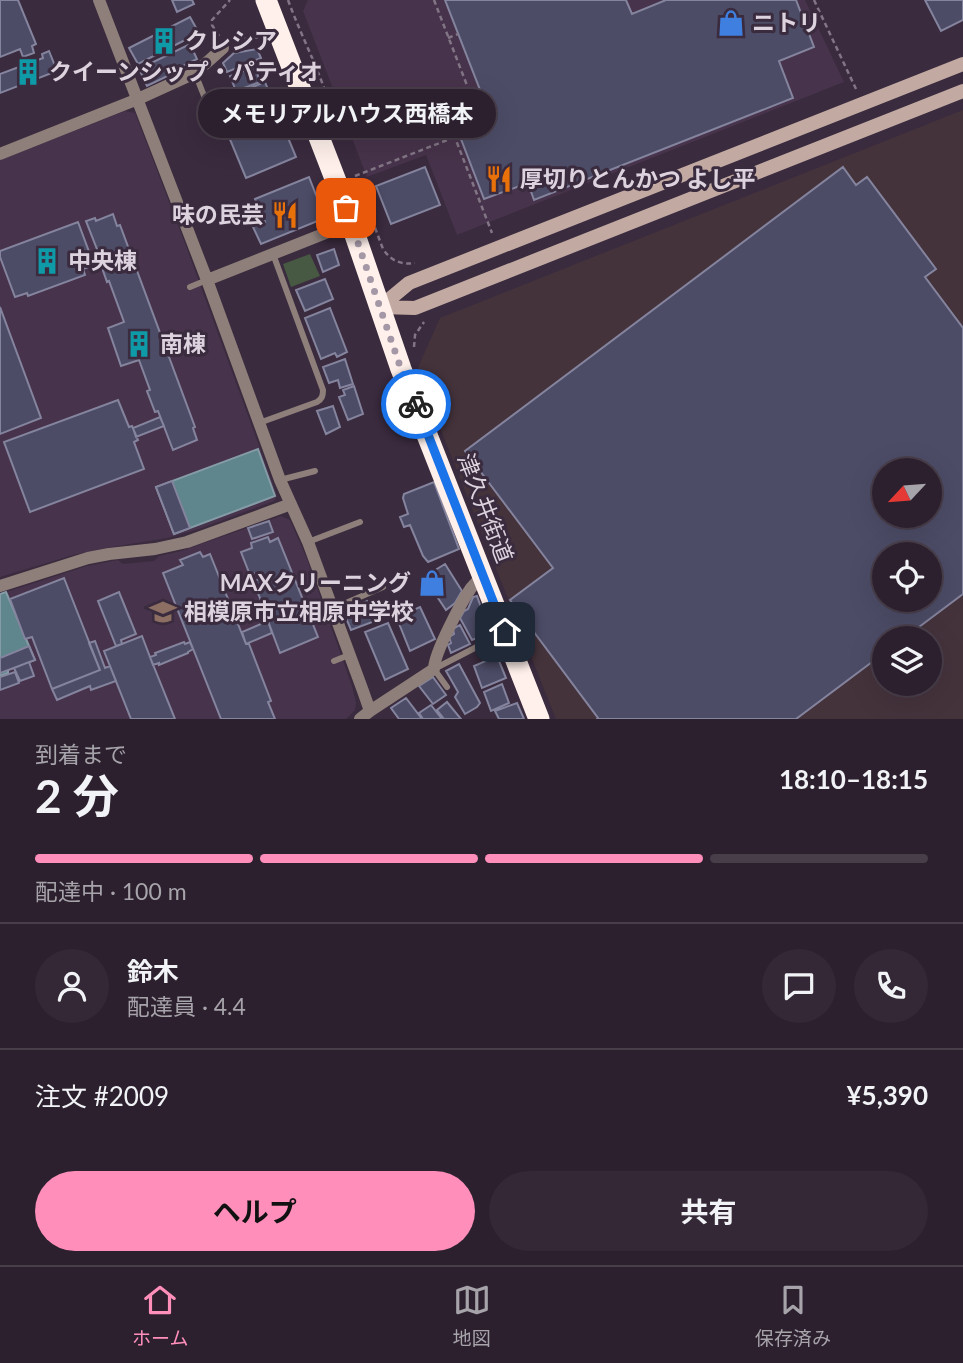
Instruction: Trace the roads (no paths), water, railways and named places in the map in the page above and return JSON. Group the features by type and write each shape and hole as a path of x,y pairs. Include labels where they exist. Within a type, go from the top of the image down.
{"highway":[{"name":"津久井街道","path":"266,0 351,223 401,369 539,719"}],"street":[{"path":"99,0 259,423 308,542 349,655 365,715 434,668 435,659 470,589 483,576"},
{"path":"0,157 195,73 223,48"},
{"path":"380,307 409,283 963,64"},
{"path":"380,307 415,308 963,91"},
{"path":"207,280 351,223"},
{"path":"0,586 88,558 109,554 134,558 236,528 291,504"}],"lane":[{"path":"195,73 208,106"},
{"path":"259,423 317,402 323,395 273,254"},
{"path":"190,287 207,280"},
{"path":"281,480 315,471"},
{"path":"308,542 360,522"},
{"path":"332,608 383,587"},
{"path":"447,687 434,668 505,632"},
{"path":"334,661 349,655"}],"place":[{"name":"ニトリ","path":"731,23"},
{"name":"クレシア","path":"164,41"},
{"name":"クイーンシップ・パティオ","path":"28,72"},
{"name":"厚切りとんかつ よし平","path":"499,179"},
{"name":"メモリアルハウス西橋本","path":"346,208"},
{"name":"味の民芸","path":"285,215"},
{"name":"中央棟","path":"47,261"},
{"name":"南棟","path":"139,344"},
{"name":"MAXクリーニング","path":"432,583"},
{"name":"相模原市立相原中学校","path":"163,612"}]}
